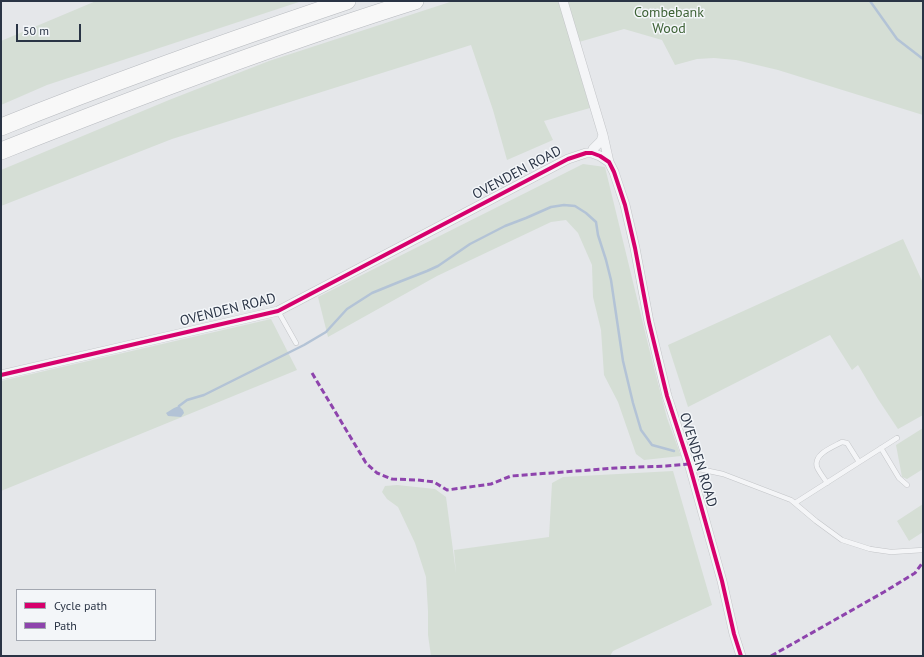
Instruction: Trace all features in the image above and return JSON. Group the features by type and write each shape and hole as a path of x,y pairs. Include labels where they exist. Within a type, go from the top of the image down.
{"highway":[{"path":"1,127 169,62 347,1"},
{"path":"1,152 118,105 218,68 415,1"}],"street":[{"name":"OVENDEN ROAD","path":"563,1 603,135 609,162 625,205 649,322 667,396 690,467 741,656"},
{"path":"603,135 601,142 593,149 592,153 609,162"},
{"name":"OVENDEN ROAD","path":"1,375 278,311 568,159 586,153 592,153"}],"lane":[{"path":"278,311 296,343"},
{"path":"795,503 896,438"},
{"path":"826,483 817,467 816,461 819,455 842,442 847,443 859,462"},
{"path":"881,448 900,478 907,485"},
{"path":"690,467 723,474 792,500 816,521 842,540 870,549 891,552 923,550"}],"green space":[{"path":"96,1 302,1 47,85 1,105 1,41"},
{"path":"453,1 558,1 590,108 544,121 553,140 507,160 493,110 471,45 172,139 1,206 1,170 169,100 269,61"},
{"name":"Combebank Wood","path":"568,1 923,1 923,115 778,70 736,60 714,58 697,59 675,65 662,40 624,29 579,42"},
{"path":"583,164 605,167 667,418 681,456 644,460 636,454 618,402 604,375 601,330 593,297 592,265 578,233 566,220 551,222 437,276 328,337 318,297"},
{"path":"903,239 923,283 923,415 898,429 858,365 852,370 830,335 688,407 668,345"},
{"path":"271,319 297,370 1,491 1,381"},
{"path":"923,428 923,469 907,479 902,477 896,445"},
{"path":"673,471 712,605 613,651 610,656 431,656 428,635 426,577 415,543 398,507 387,499 382,492 385,486 397,485 435,489 446,497 456,573 454,550 549,537 552,483 563,477"},
{"path":"923,504 923,532 909,541 897,521"}],"water":[{"path":"179,406 184,413 181,417 168,416 166,413"}],"waterway":[{"path":"870,1 897,39 923,59"},
{"path":"179,406 187,400 204,395 304,345 326,332 347,309 372,293 438,266 470,244 505,226 551,207 564,205 575,206 596,222 598,235 611,280 623,361 641,430 652,445 674,451"}],"marked path":[{"path":"312,373 366,463 377,473 392,479 434,482 447,490 491,484 511,476 689,464"},
{"path":"771,656 915,573 923,562"}],"cycle path":[{"path":"1,375 278,311 568,159 586,153 592,153 600,156 609,162 625,205 649,322 667,396 690,467 741,656"}]}
